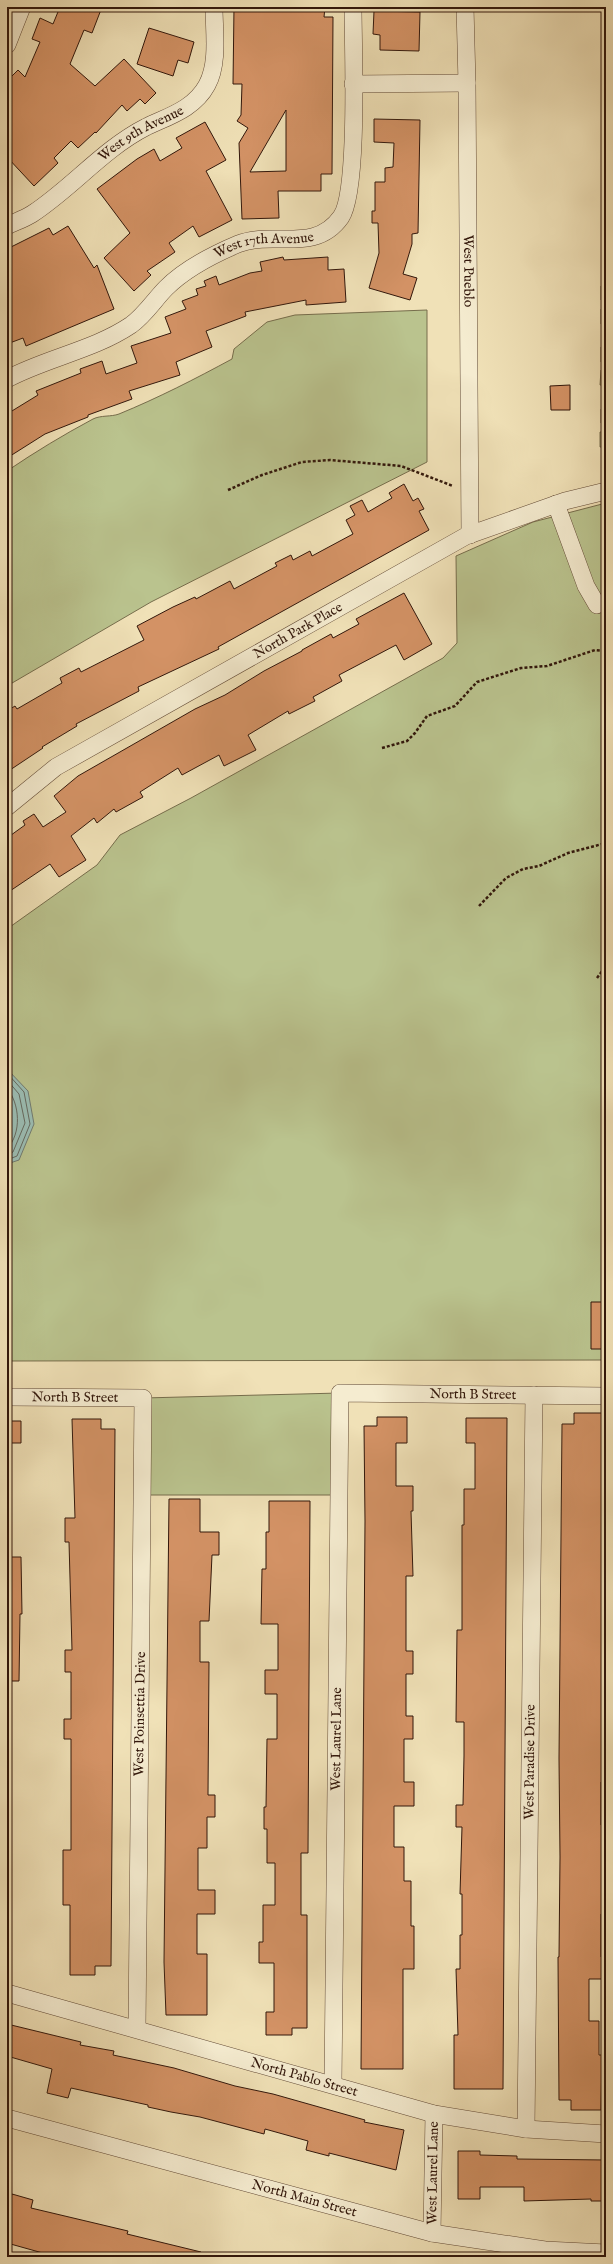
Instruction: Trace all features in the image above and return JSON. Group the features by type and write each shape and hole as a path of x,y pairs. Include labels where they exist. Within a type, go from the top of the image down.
{"street":[{"path":"7,45 22,7"},
{"name":"West 9th Avenue","path":"7,226 31,214 95,162 134,135 186,108 200,98 208,84 214,63 214,7"},
{"name":"West 17th Avenue","path":"7,380 21,372 107,337 132,324 167,287 190,268 218,253 245,242 301,240 324,234 341,216 350,186 353,84 353,7"},
{"name":"West Pueblo","path":"465,7 467,83 470,535"},
{"path":"353,84 467,83"},
{"name":"North Park Place","path":"7,806 56,767 356,596 470,535 556,504 606,491"},
{"path":"556,504 586,586 597,605"},
{"name":"North B Street","path":"340,1393 606,1396"},
{"name":"West Laurel Lane","path":"333,2084 340,1393"},
{"name":"West Paradise Drive","path":"526,2128 534,1395"},
{"name":"North B Street","path":"7,1397 143,1398"},
{"name":"West Poinsettia Drive","path":"136,2029 143,1398"},
{"name":"North Pablo Street","path":"7,1993 333,2084 434,2114 526,2128 606,2134"},
{"name":"West Laurel Lane","path":"432,2233 434,2114"},
{"name":"North Main Street","path":"7,2118 432,2233 545,2250 606,2253"}],"path":[{"path":"228,490 262,475 302,462 330,460 401,466 470,491"},
{"path":"382,748 407,741 415,733 427,716 455,706 477,682 521,668 547,666 595,650 606,651"},
{"path":"479,906 506,878 523,869 539,866 568,853 606,843"},
{"path":"597,978 606,966"}],"green space":[{"path":"601,286 606,286 606,300 601,300"},
{"path":"601,309 606,309 606,324 601,324"},
{"path":"427,310 427,462 151,602 7,686 7,471 49,444 93,419 116,415 134,408 232,359 234,349 267,322 295,315"},
{"path":"601,347 606,347 606,362 601,362"},
{"path":"601,370 606,370 606,385 600,385"},
{"path":"601,409 606,409 606,423 601,423"},
{"path":"600,432 606,432 606,447 600,447"},
{"path":"606,503 606,1360 7,1361 7,929 97,865 120,835 191,798 443,658 457,643 456,556 533,522"},
{"path":"340,1393 339,1495 142,1495 143,1398"}],"water":[{"path":"7,1069 28,1091 34,1124 19,1160 7,1164"}],"building":[{"path":"60,7 102,7 92,33 84,30 70,64 95,86 124,59 156,93 145,104 140,99 127,111 122,105 96,133 95,132 78,148 71,141 54,158 58,163 34,186 7,157 7,81 18,70 25,77 40,42 32,39 40,18 53,24"},
{"path":"234,7 325,7 324,17 333,17 332,174 321,174 321,191 278,191 279,218 242,219 239,143 248,128 237,121 241,115 242,84 233,84","holes":["286,110 286,171 250,172"]},
{"path":"374,11 420,12 419,51 380,50 380,35 373,34"},
{"path":"149,28 194,42 188,63 178,60 173,76 137,64"},
{"path":"374,119 420,120 418,233 412,234 412,244 403,274 417,278 410,300 369,288 379,253 378,223 372,223 372,211 375,211 375,182 385,182 385,168 393,167 394,143 374,142"},
{"path":"205,122 226,160 206,171 232,220 199,237 193,226 169,243 175,252 147,271 151,275 134,291 104,258 130,233 97,189 137,159 154,149 160,161 182,148 176,138"},
{"path":"68,226 94,268 97,265 114,309 26,346 23,338 7,344 7,249 49,228 53,235"},
{"path":"283,257 284,260 328,257 328,270 344,269 346,302 306,305 306,300 245,312 246,316 206,331 212,347 176,362 180,375 129,391 132,399 88,415 88,417 45,434 7,458 7,414 38,395 36,391 81,373 80,369 102,361 106,374 137,363 131,346 171,333 165,317 186,309 182,301 198,295 196,289 206,286 204,281 216,276 219,285 250,273 262,271 260,262"},
{"path":"570,385 570,410 551,410 550,386"},
{"path":"404,484 413,501 418,498 424,509 419,511 429,530 218,647 219,649 138,687 139,691 76,724 77,726 42,747 43,748 7,772 7,711 15,706 17,709 62,683 60,678 79,668 81,672 144,640 137,626 173,607 195,597 196,599 230,581 234,589 277,566 275,563 291,555 293,560 310,551 312,556 353,534 346,520 355,515 350,506 362,500 368,512 392,498 389,493"},
{"path":"404,593 432,644 404,660 396,645 339,675 342,681 313,697 315,701 289,714 288,711 248,735 256,750 224,766 219,755 182,775 178,768 140,792 143,797 116,812 114,809 97,823 94,818 71,836 86,860 59,877 50,864 7,893 7,838 25,825 23,821 34,814 43,827 66,812 54,796 78,776 195,709 225,695 264,671 331,634 333,638 359,624 356,619"},
{"path":"591,1302 606,1302 606,1349 591,1349"},
{"path":"574,1413 603,1413 603,1449 606,1449 606,1575 604,1575 604,1620 606,1620 606,1712 604,1712 606,1782 601,1782 601,1825 603,1825 603,1914 601,1914 601,1957 606,1957 606,1979 589,1979 589,2021 599,2021 599,2055 602,2055 601,2110 571,2110 571,2100 559,2100 558,1957 560,1857 559,1758 562,1424 574,1424"},
{"path":"377,1417 407,1417 407,1443 396,1443 396,1486 413,1486 413,1511 411,1511 413,1576 406,1576 406,1651 413,1651 413,1674 406,1674 406,1716 413,1716 413,1739 404,1739 404,1782 414,1782 414,1806 394,1806 394,1847 404,1847 404,1881 411,1881 411,1926 414,1926 414,1969 403,1969 403,2069 361,2069 365,1521 364,1426 377,1426"},
{"path":"466,1418 507,1418 503,2089 454,2089 454,2035 458,2035 456,1969 460,1969 460,1935 462,1935 462,1894 460,1894 462,1827 456,1827 456,1805 463,1805 464,1756 464,1722 456,1722 457,1630 462,1630 462,1525 464,1525 464,1489 475,1489 475,1443 466,1443"},
{"path":"72,1419 101,1419 101,1429 115,1429 111,1966 95,1966 95,1975 70,1975 70,1905 63,1905 63,1850 71,1850 71,1739 64,1739 64,1719 71,1719 71,1672 65,1672 65,1650 72,1650 69,1542 65,1542 65,1518 75,1518"},
{"path":"7,1421 21,1421 21,1443 7,1443"},
{"path":"169,1499 200,1499 200,1532 219,1532 219,1555 212,1555 209,1621 200,1621 200,1662 209,1662 208,1795 215,1795 215,1817 207,1817 207,1848 198,1848 198,1890 215,1890 215,1914 197,1914 197,1954 207,1954 207,2015 166,2015 164,1962"},
{"path":"269,1501 310,1501 308,1853 301,1853 301,1915 307,1915 307,2028 292,2028 292,2035 266,2035 266,2012 274,2012 274,1963 259,1963 259,1942 263,1942 263,1905 275,1905 275,1863 267,1863 267,1829 264,1829 264,1807 266,1807 267,1739 277,1739 277,1694 265,1694 265,1670 278,1670 278,1624 261,1624 262,1569 266,1569 266,1532 269,1532"},
{"path":"7,1557 21,1557 22,1614 20,1614 19,1681 7,1681"},
{"path":"7,2024 81,2042 80,2045 114,2051 113,2055 174,2068 235,2086 273,2094 365,2120 364,2122 404,2130 396,2170 329,2153 329,2156 306,2150 308,2141 265,2129 264,2134 200,2117 148,2107 148,2105 71,2088 68,2098 47,2093 52,2069 7,2056"},
{"path":"458,2151 480,2151 480,2155 517,2156 517,2159 606,2160 606,2201 591,2201 591,2199 524,2201 524,2187 480,2187 480,2199 458,2199"},
{"path":"12,2194 33,2200 31,2208 128,2231 127,2234 201,2252 200,2257 57,2257 7,2243 7,2212"}]}
